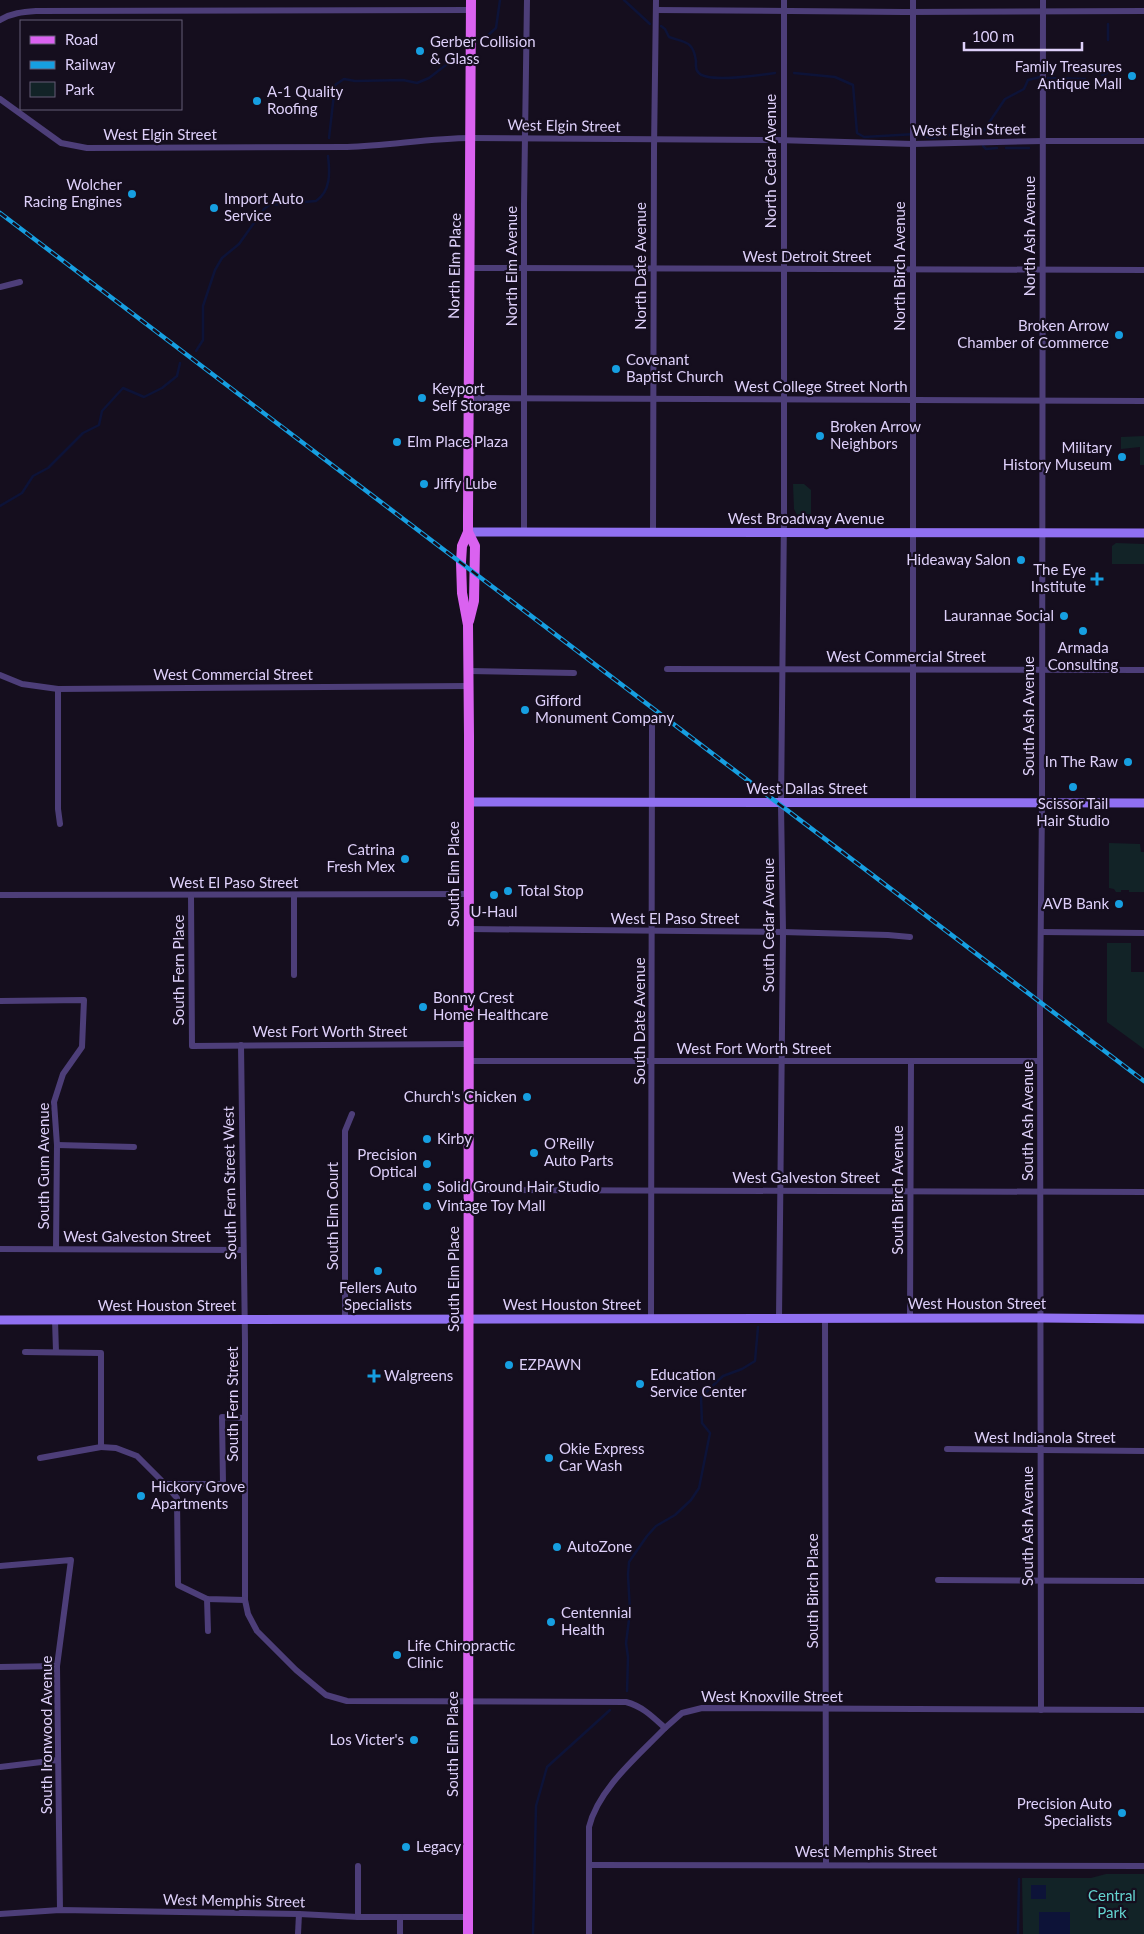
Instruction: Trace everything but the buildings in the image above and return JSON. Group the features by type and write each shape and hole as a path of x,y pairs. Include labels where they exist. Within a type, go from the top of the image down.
{"main road":[{"name":"North Elm Place","path":"468,532 471,5"},
{"name":"South Elm Place","path":"468,532 462,546 461,562 462,593 468,625 469,802 468,1934"}],"street":[{"name":"North Elm Avenue","path":"524,533 527,0"},
{"name":"North Date Avenue","path":"653,533 656,0"},
{"name":"North Cedar Avenue","path":"784,0 784,532"},
{"name":"North Birch Avenue","path":"913,0 913,533"},
{"name":"North Ash Avenue","path":"1042,533 1043,0"},
{"path":"0,20 22,12 36,11 471,5"},
{"path":"656,10 1144,11"},
{"name":"West Elgin Street","path":"0,99 61,143 78,147 347,147 373,146 415,140 471,138 1144,141"},
{"name":"West Detroit Street","path":"471,268 524,270 1144,270"},
{"path":"0,286 20,282"},
{"name":"West College Street North","path":"469,398 1144,400"},
{"name":"West Broadway Avenue","path":"468,532 1144,533"},
{"name":"South Cedar Avenue","path":"778,1318 783,932 781,802 784,532"},
{"path":"913,533 913,803"},
{"name":"South Ash Avenue","path":"1040,1710 1042,533"},
{"name":"West Commercial Street","path":"668,669 1144,670"},
{"path":"468,671 574,673"},
{"name":"West Commercial Street","path":"0,675 22,684 58,689 468,686"},
{"path":"58,689 58,809 60,824"},
{"name":"South Date Avenue","path":"651,1318 652,724"},
{"name":"West Dallas Street","path":"469,802 1144,803"},
{"name":"West El Paso Street","path":"0,895 469,894"},
{"name":"South Fern Place","path":"192,895 192,1046"},
{"path":"294,895 294,976"},
{"name":"West El Paso Street","path":"469,930 783,932 888,935 910,938"},
{"path":"1041,932 1144,933"},
{"name":"South Gum Avenue","path":"0,1001 84,1000 82,1047 62,1074 54,1102 57,1145 56,1249"},
{"name":"West Fort Worth Street","path":"192,1046 469,1044"},
{"name":"South Fern Street West","path":"241,1045 244,1320"},
{"name":"West Fort Worth Street","path":"469,1061 1040,1061"},
{"name":"South Birch Avenue","path":"910,1318 911,1061"},
{"name":"South Elm Court","path":"346,1319 345,1131 352,1114"},
{"path":"57,1145 134,1147"},
{"name":"West Galveston Street","path":"468,1190 1144,1192"},
{"name":"West Galveston Street","path":"0,1249 243,1250"},
{"name":"South Birch Place","path":"825,1318 826,1864"},
{"name":"West Houston Street","path":"0,1320 1144,1319"},
{"path":"55,1320 56,1352"},
{"name":"South Fern Street","path":"244,1320 245,1600 248,1614 257,1630 296,1670 326,1696 347,1701 468,1700"},
{"path":"25,1352 101,1354 101,1447"},
{"path":"165,1484 222,1484 222,1417 245,1418"},
{"path":"40,1458 101,1447 116,1448 137,1456 177,1498 178,1584 207,1599 245,1600"},
{"name":"West Indianola Street","path":"947,1449 1144,1451"},
{"name":"South Ironwood Avenue","path":"0,1566 71,1560 57,1666 60,1910"},
{"path":"938,1580 1144,1581"},
{"path":"207,1599 208,1630"},
{"path":"0,1667 57,1666"},
{"path":"468,1700 626,1702 647,1712 665,1728 598,1802 589,1827 589,1934"},
{"name":"West Knoxville Street","path":"665,1728 676,1716 695,1709 1144,1710"},
{"path":"0,1767 58,1760"},
{"name":"West Memphis Street","path":"589,1865 1144,1866"},
{"path":"358,1866 358,1917"},
{"name":"West Memphis Street","path":"0,1914 60,1910 468,1918"},
{"path":"298,1934 299,1914"},
{"path":"400,1918 400,1934"}],"green space":[{"path":"1144,436 1144,465 1140,465 1140,447 1121,449 1121,437"},
{"path":"793,484 804,484 811,490 811,514 797,515 794,509"},
{"path":"1116,543 1144,544 1144,564 1112,564 1112,546"},
{"path":"1109,843 1140,844 1141,852 1144,852 1144,892 1121,890 1121,892 1116,892 1114,889 1109,888"},
{"path":"1107,943 1131,943 1131,972 1144,972 1144,1049 1107,1022"},
{"name":"Central Park","path":"1106,1874 1144,1874 1144,1934 1023,1934 1022,1878 1091,1878"}],"shaded area":[{"path":"1031,1885 1046,1885 1046,1899 1031,1899"},
{"path":"1039,1912 1070,1912 1070,1934 1039,1934"}],"waterway":[{"path":"486,37 496,28 500,0"},
{"path":"624,0 650,24"},
{"path":"1108,24 1108,40"},
{"path":"661,26 669,37 687,43 693,49 696,70 703,76 734,78 775,73"},
{"path":"329,138 335,85 344,79 355,81 403,80 417,83 429,78 455,58"},
{"path":"1102,75 1107,73 1108,70"},
{"path":"794,73 835,77 853,85 857,133 864,137 916,134 932,138 954,134 980,136 1005,99 1024,89 1028,80 1040,77"},
{"path":"1048,78 1085,79"},
{"path":"983,146 986,149 997,148"},
{"path":"1006,148 1029,148"},
{"path":"196,351 203,340 203,306 215,270 222,258 239,244 264,209 269,205 316,201 321,197 327,187 328,156"},
{"path":"0,506 22,493 33,476 48,468 83,433 99,425 102,411 123,388 144,397 162,388 177,376 180,363"},
{"path":"627,1691 628,1657 626,1643 630,1612 629,1562 656,1526 675,1515 691,1500 699,1488 710,1433 702,1423 701,1397 723,1376 742,1369 755,1361 758,1327"},
{"path":"533,1934 536,1806 547,1767 610,1710"},
{"path":"1018,1934 1019,1879"}],"railway":[{"path":"0,213 1144,1081"}],"place":[{"name":"Gerber Collision & Glass","path":"420,51"},
{"name":"Family Treasures Antique Mall","path":"1132,76"},
{"name":"A-1 Quality Roofing","path":"257,101"},
{"name":"Wolcher Racing Engines","path":"132,194"},
{"name":"Import Auto Service","path":"214,208"},
{"name":"Broken Arrow Chamber of Commerce","path":"1119,335"},
{"name":"Covenant Baptist Church","path":"616,369"},
{"name":"Keyport Self Storage","path":"422,398"},
{"name":"Broken Arrow Neighbors","path":"820,436"},
{"name":"Elm Place Plaza","path":"397,442"},
{"name":"Military History Museum","path":"1122,457"},
{"name":"Jiffy Lube","path":"424,484"},
{"name":"Hideaway Salon","path":"1021,560"},
{"name":"The Eye Institute","path":"1097,579"},
{"name":"Laurannae Social","path":"1064,616"},
{"name":"Armada Consulting","path":"1083,631"},
{"name":"Gifford Monument Company","path":"525,710"},
{"name":"In The Raw","path":"1128,762"},
{"name":"Scissor Tail Hair Studio","path":"1073,787"},
{"name":"Catrina Fresh Mex","path":"405,859"},
{"name":"Total Stop","path":"508,891"},
{"name":"U-Haul","path":"494,895"},
{"name":"AVB Bank","path":"1119,904"},
{"name":"Bonny Crest Home Healthcare","path":"423,1007"},
{"name":"Church's Chicken","path":"527,1097"},
{"name":"Kirby","path":"427,1139"},
{"name":"O'Reilly Auto Parts","path":"534,1153"},
{"name":"Precision Optical","path":"427,1164"},
{"name":"Solid Ground Hair Studio","path":"427,1187"},
{"name":"Vintage Toy Mall","path":"427,1206"},
{"name":"Fellers Auto Specialists","path":"378,1271"},
{"name":"EZPAWN","path":"509,1365"},
{"name":"Walgreens","path":"374,1376"},
{"name":"Education Service Center","path":"640,1384"},
{"name":"Okie Express Car Wash","path":"549,1458"},
{"name":"Hickory Grove Apartments","path":"141,1496"},
{"name":"AutoZone","path":"557,1547"},
{"name":"Centennial Health","path":"551,1622"},
{"name":"Life Chiropractic Clinic","path":"397,1655"},
{"name":"Los Victer's","path":"414,1740"},
{"name":"Precision Auto Specialists","path":"1122,1813"},
{"name":"Legacy","path":"406,1847"}]}
